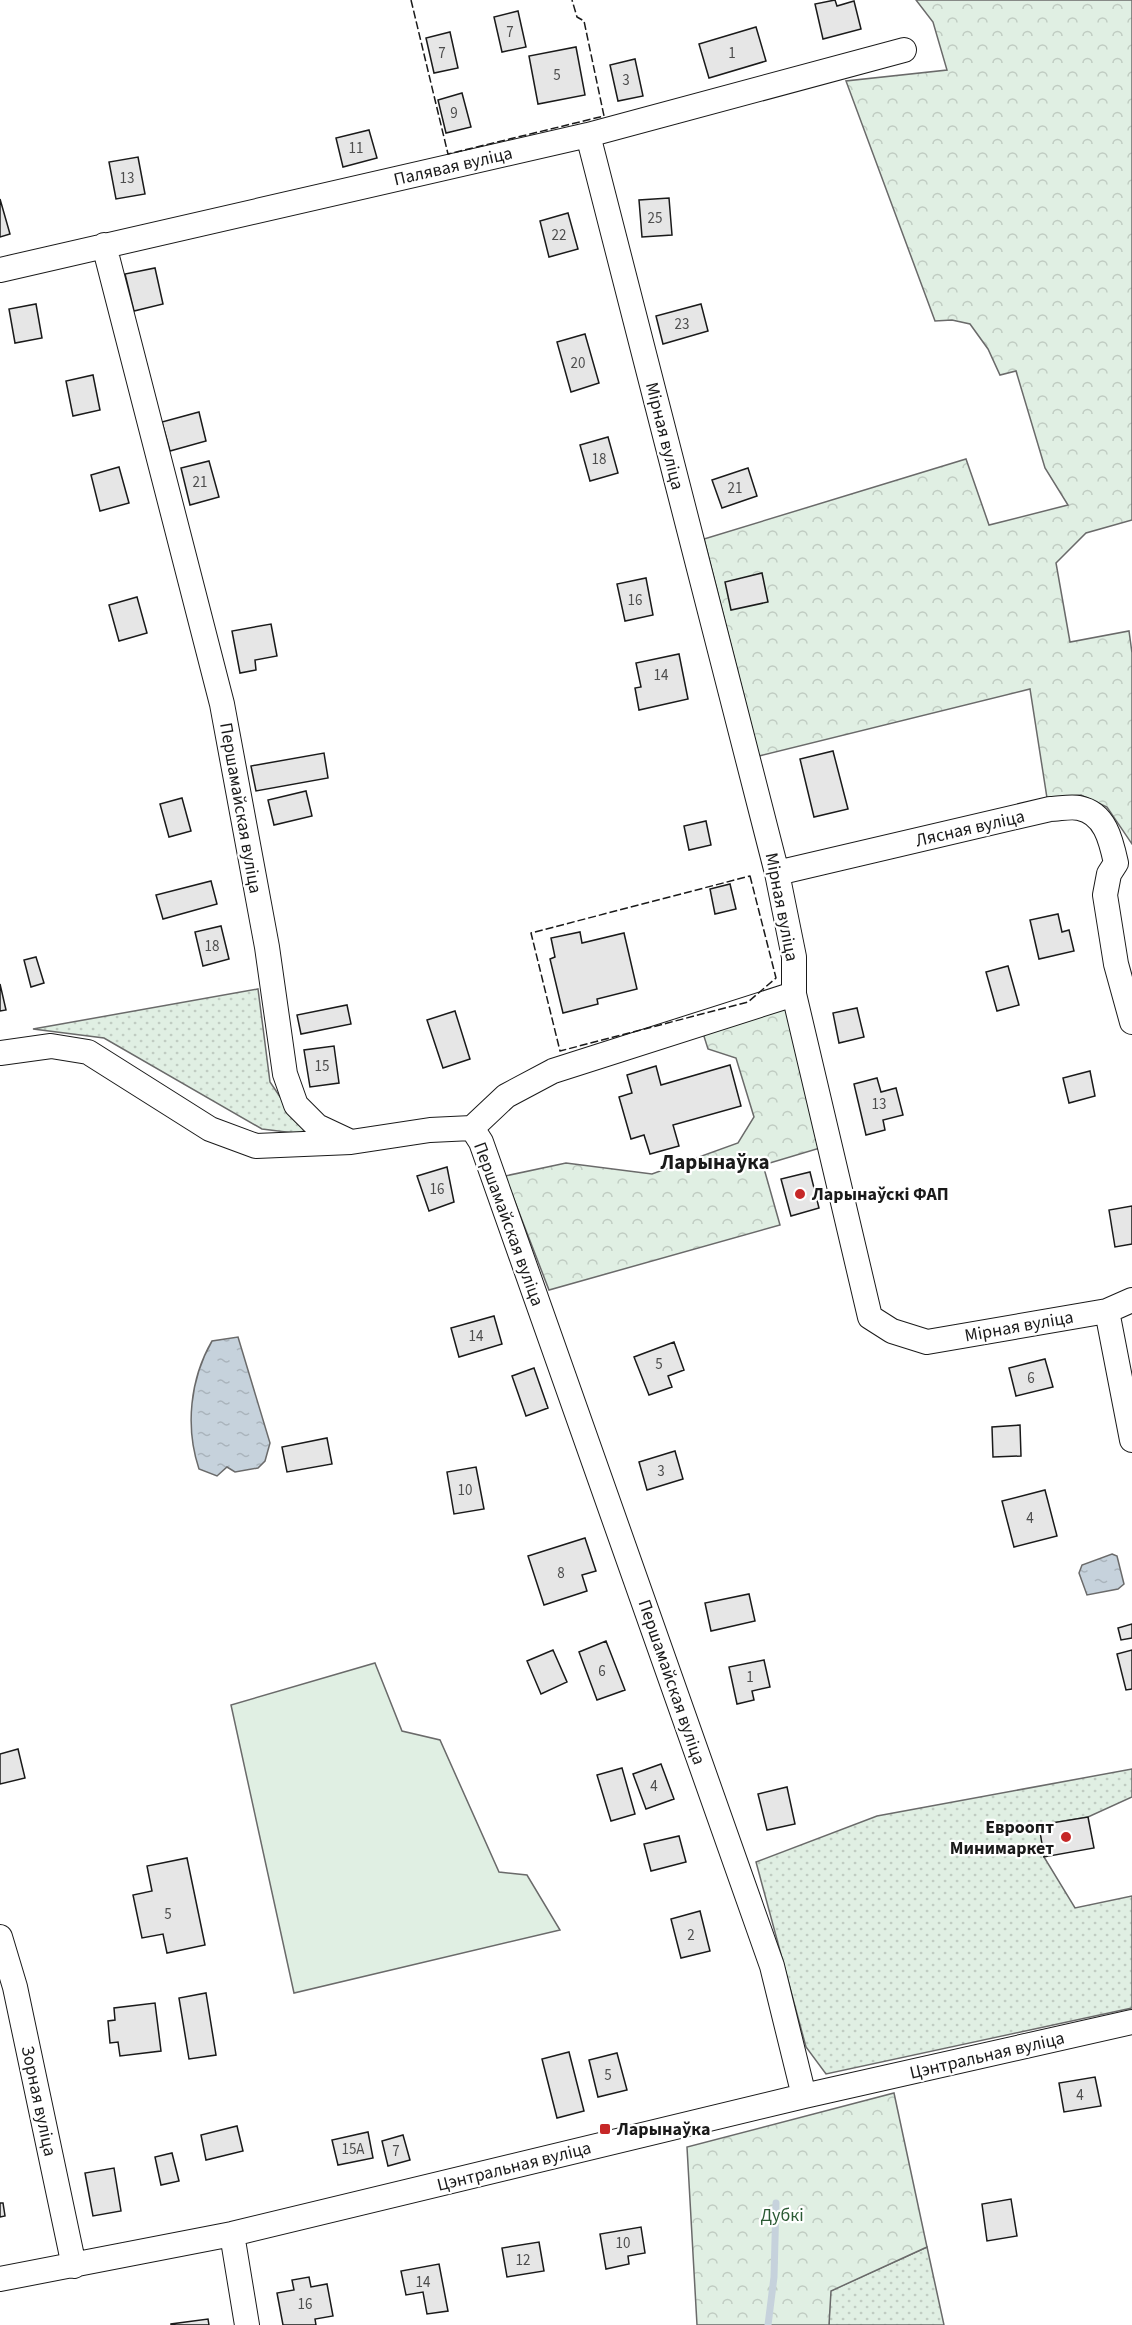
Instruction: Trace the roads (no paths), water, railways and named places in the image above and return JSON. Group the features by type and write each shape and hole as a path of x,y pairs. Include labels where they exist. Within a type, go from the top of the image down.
{"street":[{"name":"Палявая вуліца","path":"0,270 588,135 904,50"},
{"name":"Мірная вуліца","path":"588,135 777,873 794,957 794,994 870,1317 892,1331 927,1342 1107,1311"},
{"name":"Першамайская вуліца","path":"104,245 222,704 267,947 285,1074 296,1105 318,1126 351,1142 430,1130 472,1128 481,1142 772,1966 804,2096"},
{"name":"Лясная вуліца","path":"777,873 1050,809 1069,808 1079,808 1101,819 1124,861"},
{"path":"1124,861 1109,874 1105,895 1116,964 1132,1022"},
{"path":"472,1128 506,1096 553,1071 794,994"},
{"path":"0,1053 51,1046 88,1052 210,1129 256,1146 351,1142"},
{"path":"1132,1300 1107,1311 1132,1440"},
{"name":"Зорная вуліца","path":"0,1937 15,1988 74,2266"},
{"name":"Цэнтральная вуліца","path":"0,2279 232,2234 804,2096 1132,2022"},
{"path":"232,2234 247,2325"}],"water":[{"path":"238,1337 270,1443 265,1461 258,1468 235,1472 227,1467 217,1476 199,1469 192,1437 192,1404 199,1371 212,1341"},
{"path":"1112,1554 1117,1556 1124,1584 1118,1589 1087,1595 1079,1573 1082,1565"}],"waterway":[{"path":"768,2325 774,2277 776,2203"}],"place":[{"name":"Ларынаўскі ФАП","path":"800,1194"},
{"name":"Евроопт Минимаркет","path":"1066,1837"},
{"name":"Ларынаўка","path":"605,2129"}],"district":[{"name":"Ларынаўка","path":"715,1162"}],"park label":[{"name":"Дубкі","path":"782,2215"}]}
